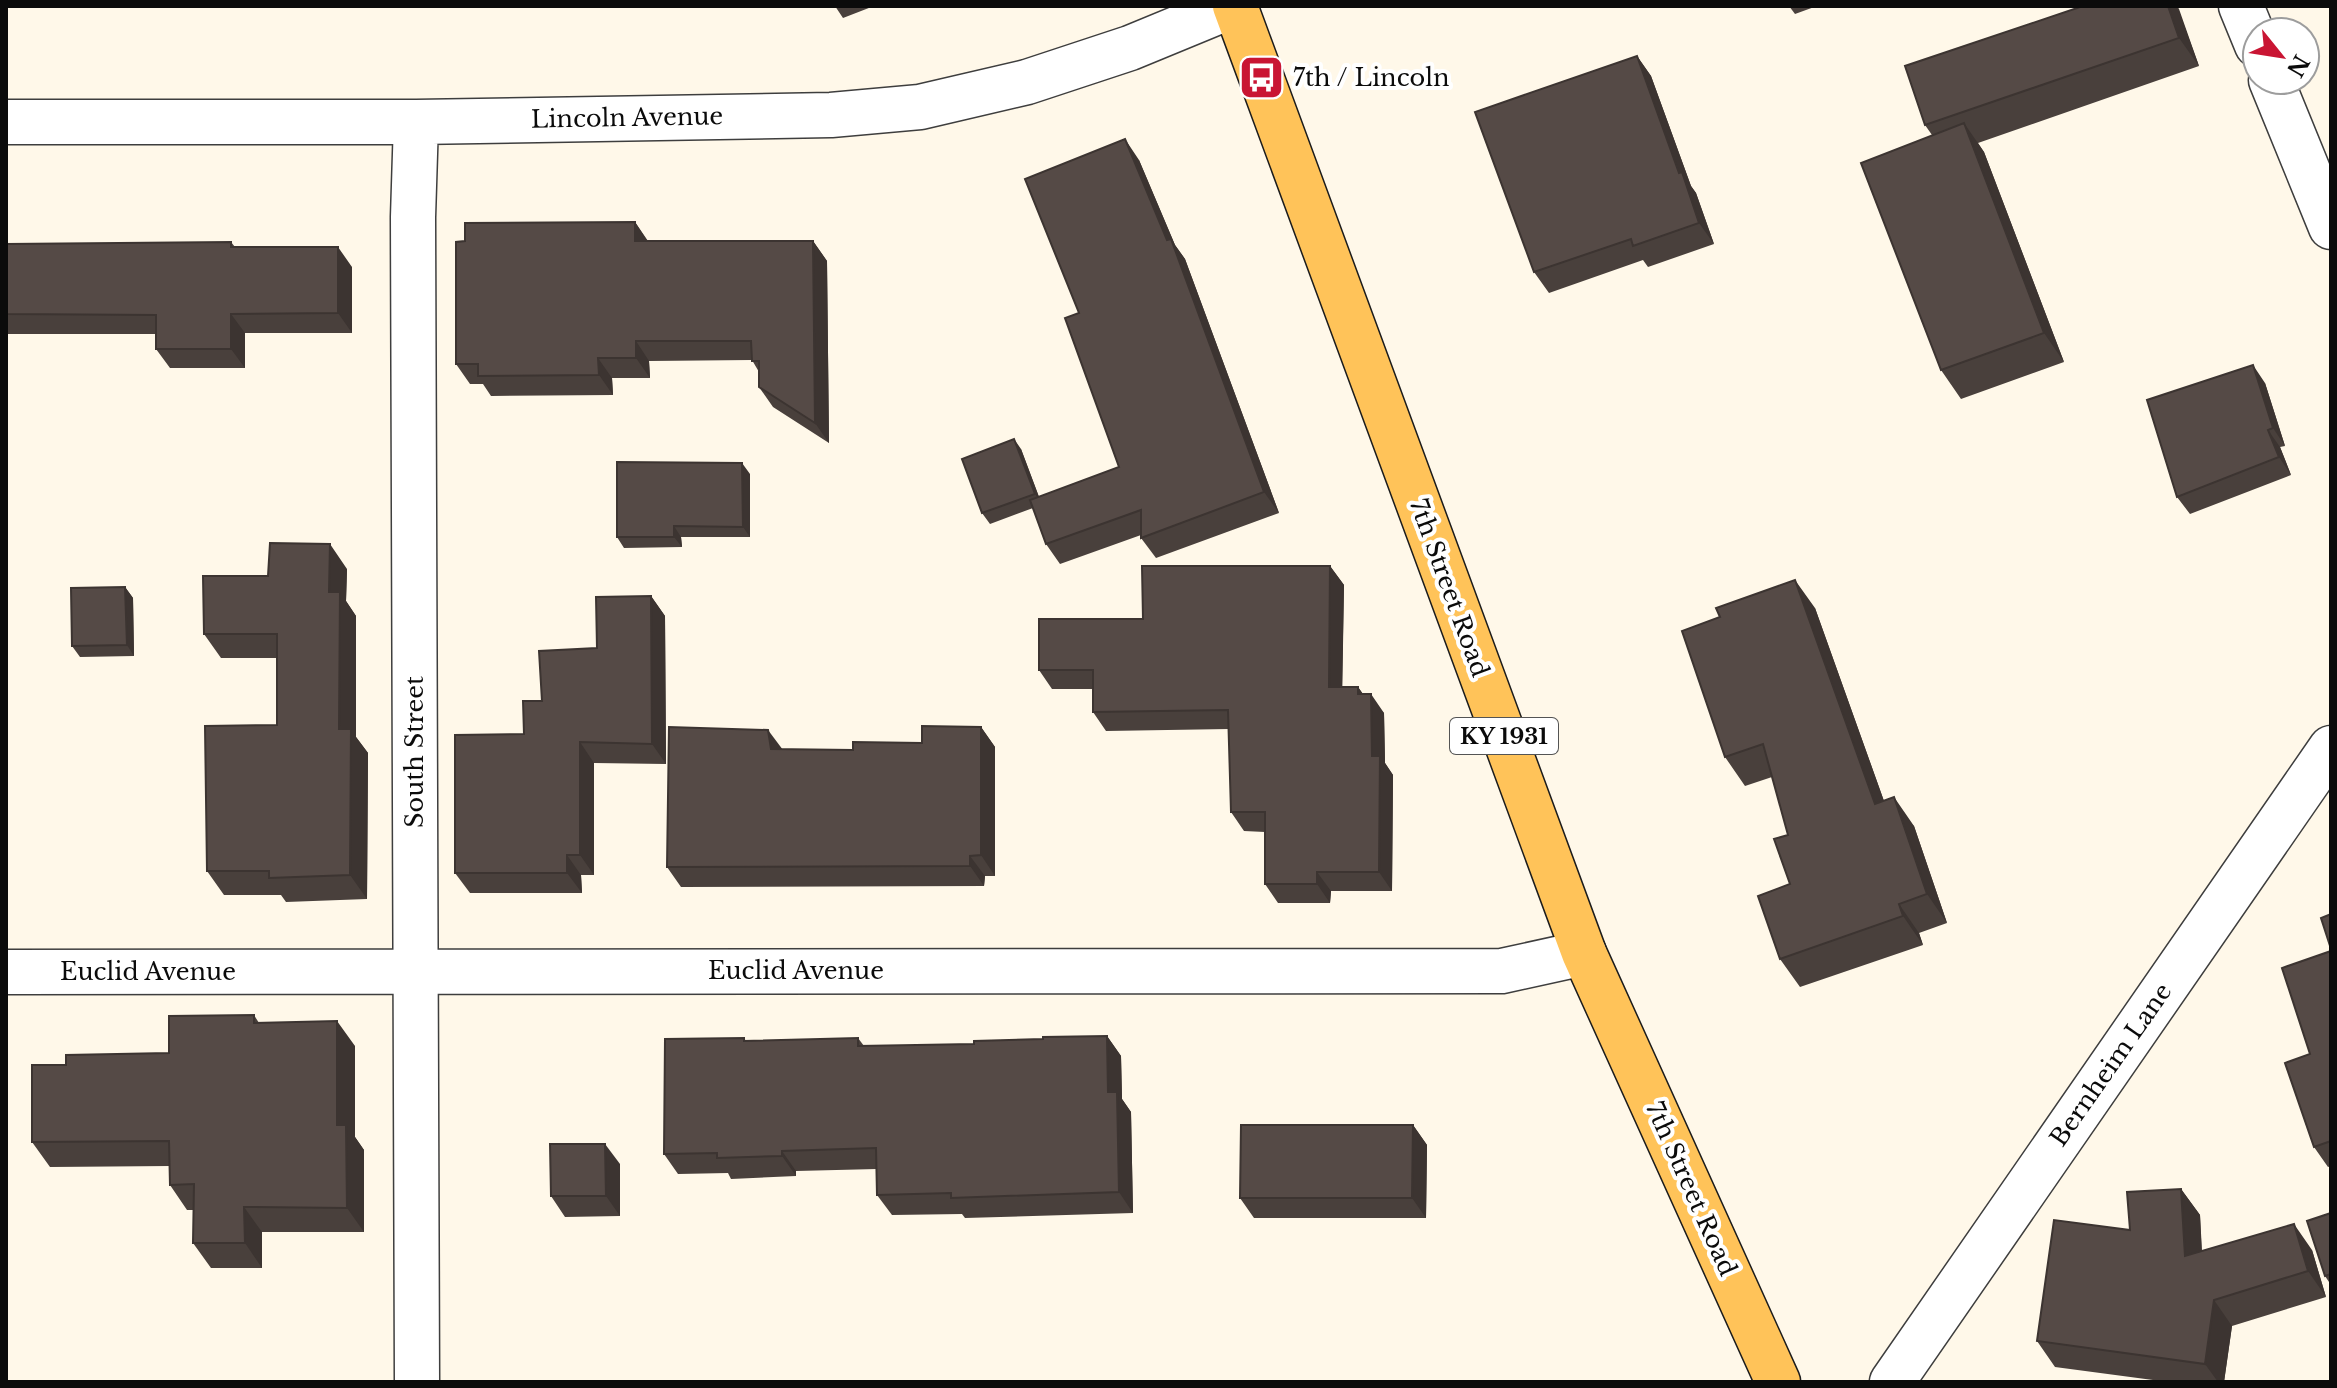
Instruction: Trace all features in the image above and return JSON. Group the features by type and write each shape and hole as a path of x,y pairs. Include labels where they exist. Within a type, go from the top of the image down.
{"main road":[{"name":"7th Street Road","path":"1233,6 1584,953 1778,1382"}],"street":[{"name":"Lincoln Avenue","path":"6,122 416,122 831,115 920,107 1027,82 1130,48 1233,6"},
{"path":"2278,96 2331,227"},
{"name":"South Street","path":"416,122 413,233 417,1382"},
{"name":"Bernheim Lane","path":"1892,1382 2331,748"},
{"name":"Euclid Avenue","path":"6,972 1502,971 1584,953"}],"building":[{"path":"2083,6 2168,6 2179,38 1925,125 1905,66"},
{"path":"1637,56 1699,223 1633,246 1631,239 1534,272 1475,112"},
{"path":"1964,123 2044,333 1941,370 1861,163"},
{"path":"1125,139 1167,240 1171,239 1264,492 1141,538 1141,510 1046,544 1030,500 1119,467 1065,318 1079,313 1025,179"},
{"path":"635,222 635,241 813,241 815,423 759,387 759,361 752,361 751,341 636,341 636,358 598,358 599,375 478,376 478,364 456,364 456,242 465,241 465,223"},
{"path":"231,242 231,247 338,247 338,313 231,314 231,349 156,349 156,315 6,314 6,244"},
{"path":"2253,365 2273,428 2268,430 2279,457 2177,497 2147,400"},
{"path":"1014,439 1035,494 982,513 962,459"},
{"path":"617,462 742,463 743,527 674,526 674,537 617,537"},
{"path":"270,543 330,544 329,592 340,592 339,729 351,729 350,875 269,878 269,871 207,871 205,726 277,725 277,634 204,634 203,576 268,576"},
{"path":"1142,566 1330,566 1329,687 1358,687 1358,694 1371,694 1372,756 1380,756 1379,872 1317,872 1317,884 1265,884 1265,812 1231,812 1228,710 1093,712 1093,670 1039,670 1039,619 1143,619"},
{"path":"1795,580 1875,804 1894,797 1927,894 1899,904 1903,916 1780,959 1758,896 1790,884 1774,839 1788,835 1763,744 1725,757 1682,631 1720,617 1716,608"},
{"path":"125,587 127,645 72,646 71,588"},
{"path":"651,596 652,744 580,742 580,855 567,855 567,873 455,873 455,735 524,734 523,701 542,701 539,651 597,648 596,597"},
{"path":"922,726 981,727 981,855 970,856 970,866 667,867 669,727 768,730 771,749 853,750 853,742 922,743"},
{"path":"2331,914 2331,949 2321,918"},
{"path":"2331,951 2331,1141 2314,1147 2285,1063 2310,1054 2282,968"},
{"path":"254,1015 254,1023 337,1021 337,1125 346,1125 347,1208 244,1207 245,1243 193,1243 194,1184 170,1185 169,1141 32,1142 32,1065 66,1065 66,1055 169,1053 169,1016"},
{"path":"1107,1036 1108,1092 1117,1092 1119,1192 951,1198 951,1193 877,1195 876,1148 782,1151 782,1156 717,1158 717,1153 664,1154 665,1039 744,1038 744,1041 858,1038 858,1046 974,1044 974,1041"},
{"path":"1241,1125 1413,1125 1412,1198 1240,1198"},
{"path":"550,1144 605,1144 606,1196 551,1196"},
{"path":"2181,1189 2185,1256 2294,1224 2308,1271 2214,1300 2205,1364 2037,1341 2054,1220 2130,1230 2127,1192"},
{"path":"2331,1213 2331,1274 2325,1276 2307,1221"}],"place":[{"name":"7th / Lincoln","path":"1262,78"}]}
